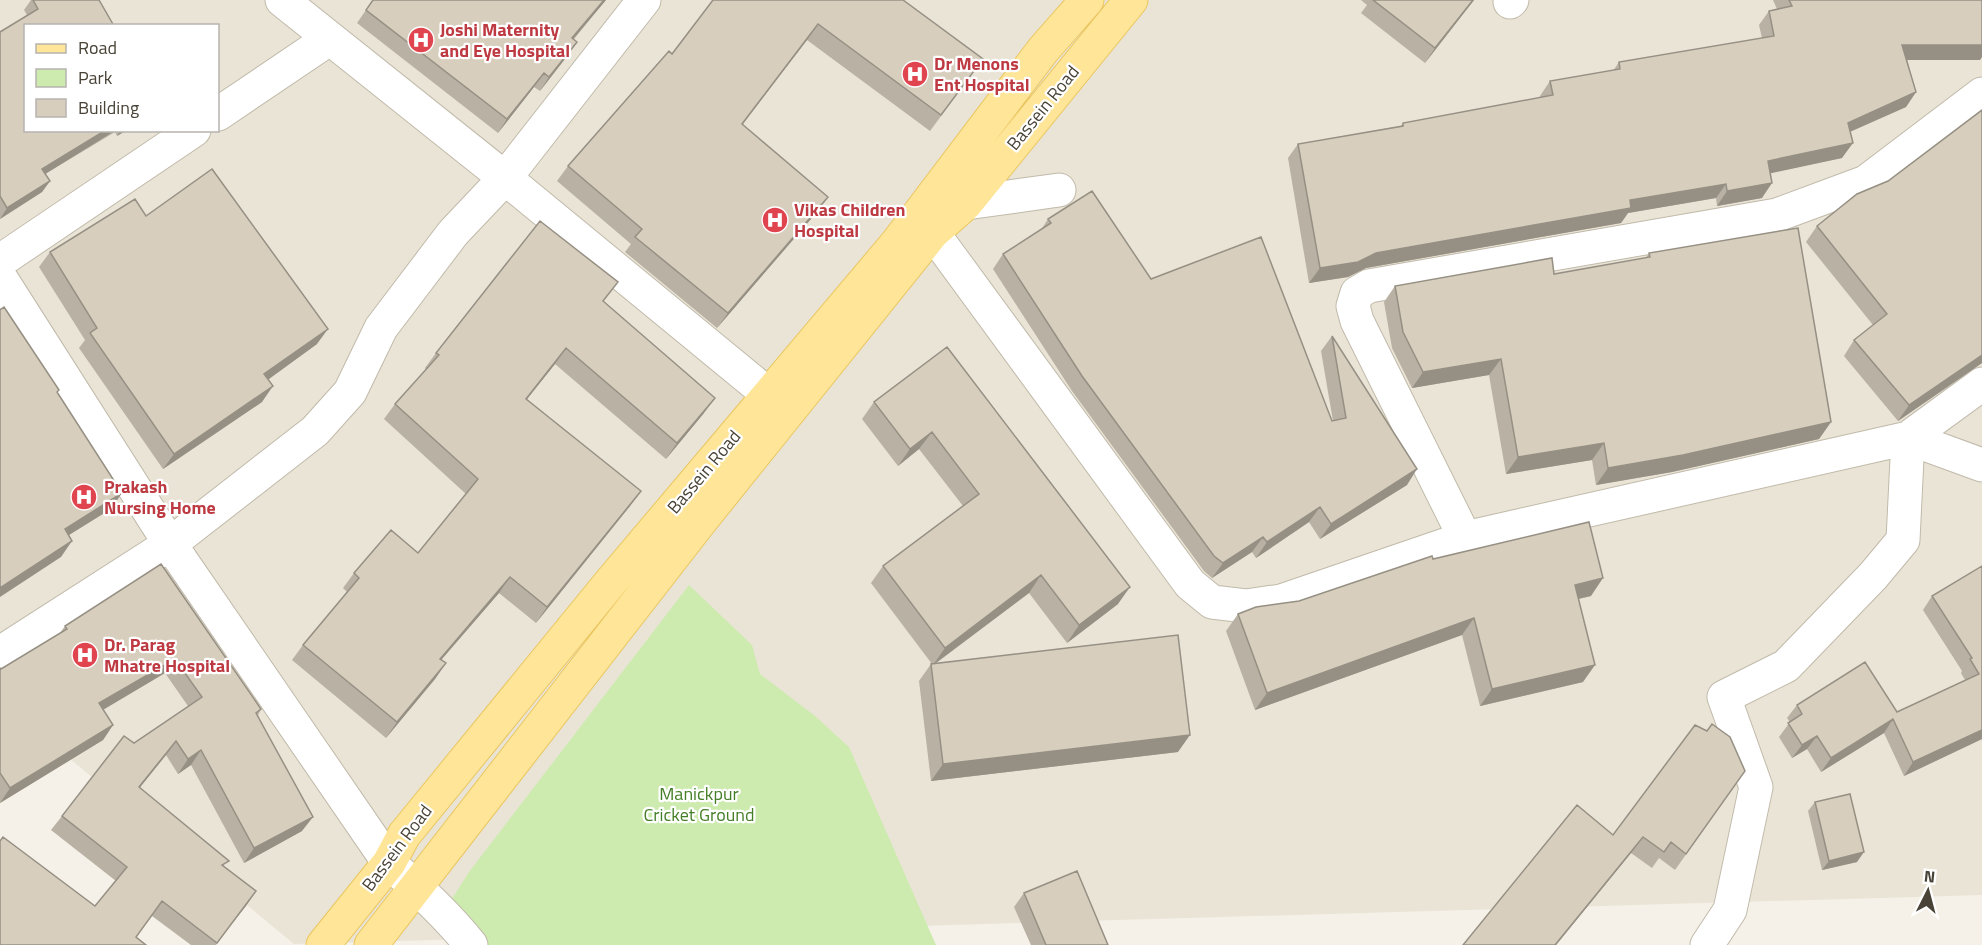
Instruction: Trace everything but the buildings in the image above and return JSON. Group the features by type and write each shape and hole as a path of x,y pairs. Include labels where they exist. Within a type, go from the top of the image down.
{"main road":[{"name":"Bassein Road","path":"371,945 699,523 926,223 1043,50 1087,0"},
{"name":"Bassein Road","path":"322,945 388,863 412,826 609,584 897,243 926,223 966,203 1131,0"}],"street":[{"path":"0,653 170,544 315,431 350,392 381,328 453,233 505,178 644,0"},
{"path":"295,4 329,39 505,178 768,395"},
{"path":"219,113 329,39"},
{"path":"1465,538 1357,321 1353,306 1357,293 1369,286 1777,215 1866,182 1982,94"},
{"path":"0,261 191,132"},
{"path":"966,203 1059,190"},
{"path":"926,223 1190,584 1212,602 1246,606 1281,601 1465,538 1908,438 1982,384"},
{"path":"0,278 170,544 388,863 416,886 456,926 471,945"},
{"path":"1908,438 1982,465"},
{"path":"1707,945 1730,909 1756,787 1724,697 1786,666 1873,576 1903,540 1908,438"}],"shaded area":[{"path":"0,0 1982,0 1982,895 294,944 0,701"}],"green space":[{"name":"Manickpur Cricket Ground","path":"689,585 752,645 760,674 815,716 849,747 936,945 477,945 450,902 469,872"}],"place":[{"name":"Joshi Maternity and Eye Hospital","path":"421,40"},
{"name":"Dr Menons Ent Hospital","path":"915,74"},
{"name":"Vikas Children Hospital","path":"775,220"},
{"name":"Prakash Nursing Home","path":"84,497"},
{"name":"Dr. Parag Mhatre Hospital","path":"85,655"}]}
